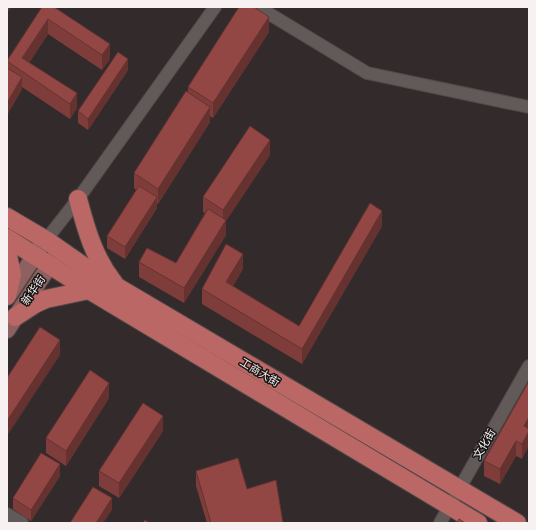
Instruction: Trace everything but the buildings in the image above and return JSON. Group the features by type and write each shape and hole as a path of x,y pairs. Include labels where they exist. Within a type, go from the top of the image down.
{"main road":[{"path":"78,199 93,249 100,263 118,288"},
{"name":"工商大街","path":"7,217 52,251 118,288 458,490 517,523"},
{"name":"工商大街","path":"7,238 34,254 52,251"},
{"path":"7,250 12,275 7,297"},
{"name":"工商大街","path":"52,251 89,290 478,523"},
{"path":"11,324 35,304 46,299 89,290"}],"street":[{"path":"52,251 78,199 215,7"},
{"path":"258,7 367,73 529,107"},
{"name":"新华街","path":"11,324 52,251"},
{"name":"新华街","path":"7,297 34,254"},
{"name":"文化街","path":"440,523 529,366"},
{"path":"7,514 22,523"}]}
